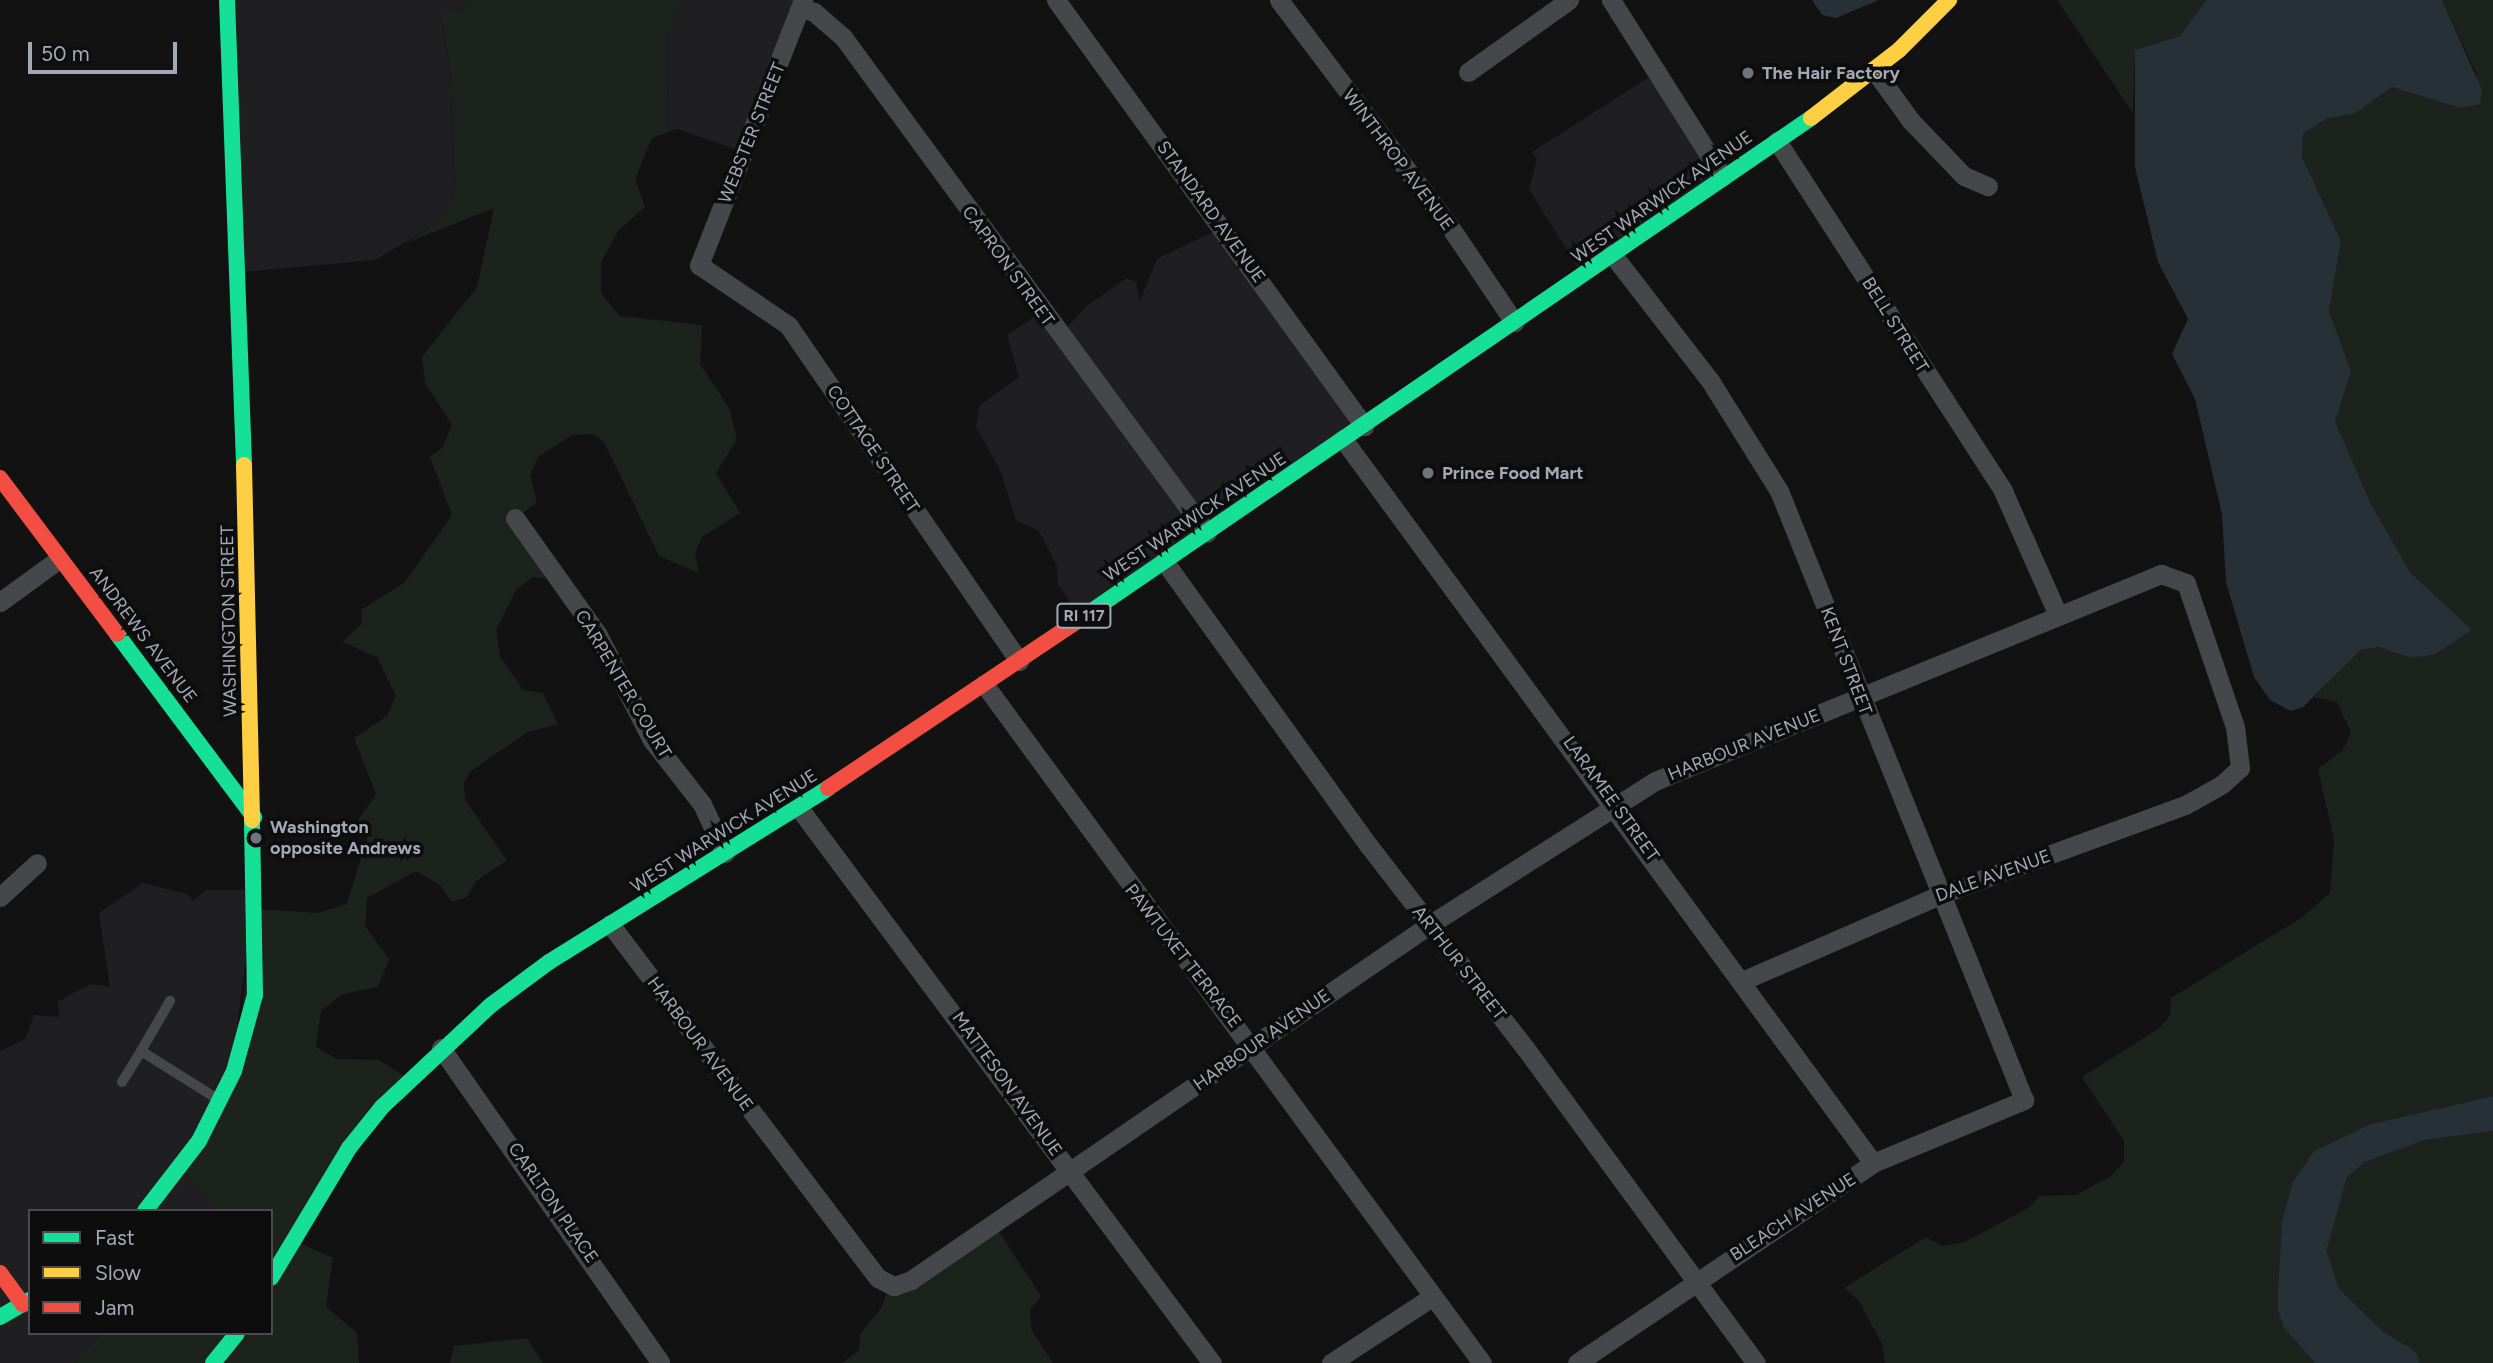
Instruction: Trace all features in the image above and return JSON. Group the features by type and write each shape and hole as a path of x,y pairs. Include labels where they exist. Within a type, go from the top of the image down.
{"main road":[{"name":"WASHINGTON STREET","path":"147,1209 170,1184 220,1100 234,1071 255,995 254,817 227,0"},
{"name":"WEST WARWICK AVENUE","path":"273,1275 349,1148 441,1048 501,998 610,923 799,808 1364,426 1777,141 1874,70 1949,0"},
{"name":"ANDREWS AVENUE","path":"0,478 254,817"},
{"path":"0,1273 27,1303 0,1317"},
{"path":"213,1363 235,1335"}],"street":[{"name":"STANDARD AVENUE","path":"1056,0 1364,426"},
{"name":"WINTHROP AVENUE","path":"1279,0 1450,227 1514,322"},
{"path":"1468,72 1569,0"},
{"path":"1611,0 1723,177"},
{"name":"WEBSTER STREET","path":"699,265 802,4"},
{"name":"CAPRON STREET","path":"802,4 842,37 1208,533"},
{"path":"1874,70 1911,121 1964,176 1988,186"},
{"name":"BELL STREET","path":"1777,141 2012,509 2058,615"},
{"name":"KENT STREET","path":"1612,254 1711,382 1779,491 1859,698 2024,1100"},
{"name":"COTTAGE STREET","path":"699,265 788,325 1019,661"},
{"name":"LARAMEE STREET","path":"1343,439 1744,980 1873,1163"},
{"name":"CARPENTER COURT","path":"515,518 598,635 652,740 702,804 725,853"},
{"path":"0,602 59,559"},
{"name":"ARTHUR STREET","path":"1164,561 1429,925 1756,1363"},
{"name":"HARBOUR AVENUE","path":"610,923 886,1284 911,1280 1429,925 1614,806 1694,762 1859,698 2161,574 2186,583 2235,727 2240,768"},
{"name":"PAWTUXET TERRACE","path":"984,684 1161,930 1253,1048 1482,1363"},
{"name":"DALE AVENUE","path":"1744,980 1941,894 2185,805 2240,768"},
{"name":"MATTESON AVENUE","path":"799,808 1212,1363"},
{"path":"0,897 37,863"},
{"name":"CARLTON PLACE","path":"441,1048 660,1362"},
{"name":"BLEACH AVENUE","path":"1577,1363 1873,1163 2024,1100"},
{"path":"1331,1363 1432,1297"}],"lane":[{"path":"122,1082 170,1001"},
{"path":"141,1051 220,1100"}],"shaded area":[{"path":"227,0 470,0 461,13 441,15 450,69 455,191 436,224 375,260 243,272"},
{"path":"470,0 683,0 667,35 668,132 652,138 635,179 645,207 618,231 601,263 601,293 620,316 702,325 700,364 729,408 737,439 716,473 740,513 702,537 695,553 699,573 659,556 604,442 592,434 572,435 538,457 530,475 537,503 515,518 546,579 533,577 516,590 496,630 500,656 523,690 543,693 558,724 528,732 471,771 464,782 465,800 507,860 476,881 467,897 452,902 440,885 416,871 367,898 365,926 389,959 378,987 343,994 321,1011 316,1047 337,1059 379,1060 408,1078 295,1241 333,1258 326,1307 357,1333 359,1363 75,1363 100,1335 273,1335 273,1209 213,1209 213,1200 180,1171 234,1070 255,909 318,913 347,904 368,835 356,823 376,794 354,738 387,716 396,696 377,657 342,642 362,624 361,610 405,582 452,515 430,457 443,447 452,425 425,383 422,357 477,287 494,208 406,243 436,224 455,191 450,69 441,15 447,9 461,13"},
{"path":"683,0 804,0 747,153 677,129 668,132 667,35"},
{"path":"1812,0 1879,0 1836,18 1822,15"},
{"path":"2057,0 2206,0 2180,36 2135,50 2133,113"},
{"path":"2206,0 2442,0 2482,90 2480,104 2460,108 2392,87 2356,113 2326,119 2303,134 2302,157 2341,241 2329,311 2351,371 2335,422 2371,504 2410,572 2472,630 2434,655 2410,658 2378,647 2361,650 2303,707 2291,711 2270,700 2254,677 2226,582 2222,514 2195,399 2172,354 2188,319 2158,262 2135,167 2135,50 2180,36"},
{"path":"2442,0 2493,0 2493,1096 2371,1124 2314,1151 2282,1221 2277,1308 2284,1328 2315,1363 1885,1363 1882,1344 1859,1301 1844,1288 1926,1237 1942,1246 1965,1242 2028,1208 2040,1196 2076,1195 2111,1176 2124,1161 2124,1141 2082,1077 2158,1029 2170,1016 2171,998 2301,918 2330,893 2334,840 2318,769 2343,750 2351,732 2337,702 2314,697 2361,650 2378,647 2410,658 2434,655 2472,630 2410,572 2371,504 2334,422 2351,371 2329,311 2341,241 2302,157 2303,134 2326,119 2356,113 2392,87 2419,93 2477,75"},
{"path":"1660,70 1723,176 1580,271 1529,189 1537,159 1532,152"},
{"path":"1221,228 1361,421 1079,616 1058,584 1057,566 1039,531 1016,520 1001,472 976,427 979,406 1019,377 1007,335 1042,312 1062,332 1088,305 1127,278 1136,282 1140,301 1157,259"},
{"path":"143,883 187,894 193,901 206,890 255,890 213,1209 28,1209 28,1335 100,1335 75,1363 0,1363 0,1051 25,1039 34,1015 60,1017 57,1002 90,984 110,987 99,913"},
{"path":"2493,1096 2493,1131 2425,1140 2365,1162 2347,1177 2319,1278 2325,1321 2340,1338 2363,1339 2387,1363 2315,1363 2284,1328 2277,1308 2282,1221 2293,1182 2314,1151 2371,1124"},
{"path":"2493,1131 2493,1363 2387,1363 2363,1339 2340,1338 2325,1321 2319,1278 2347,1177 2365,1162 2425,1140"},
{"path":"994,1224 1041,1296 1030,1310 1031,1329 1053,1363 842,1363 859,1350 860,1334 882,1307 889,1285"},
{"path":"527,1338 543,1363 450,1363 454,1346"}],"waterway":[{"path":"2306,1245 2323,1298 2373,1346 2401,1363"}],"traffic: fast":[{"path":"227,0 244,465"},
{"path":"1077,621 1811,118"},
{"path":"117,634 254,817"},
{"path":"273,1275 349,1148 382,1107 491,1005 549,962 828,788"},
{"path":"147,1209 199,1141 234,1071 255,995 252,820"},
{"path":"0,1317 28,1301"},
{"path":"213,1363 235,1335"}],"traffic: slow":[{"path":"1811,118 1899,50 1949,0"},
{"path":"244,465 252,820"}],"traffic: jam":[{"path":"0,478 117,634"},
{"path":"828,788 1077,621"},
{"path":"0,1273 23,1305"}],"place":[{"name":"The Hair Factory","path":"1748,73"},
{"name":"Prince Food Mart","path":"1428,473"},
{"name":"Washington opposite Andrews","path":"256,838"}]}
